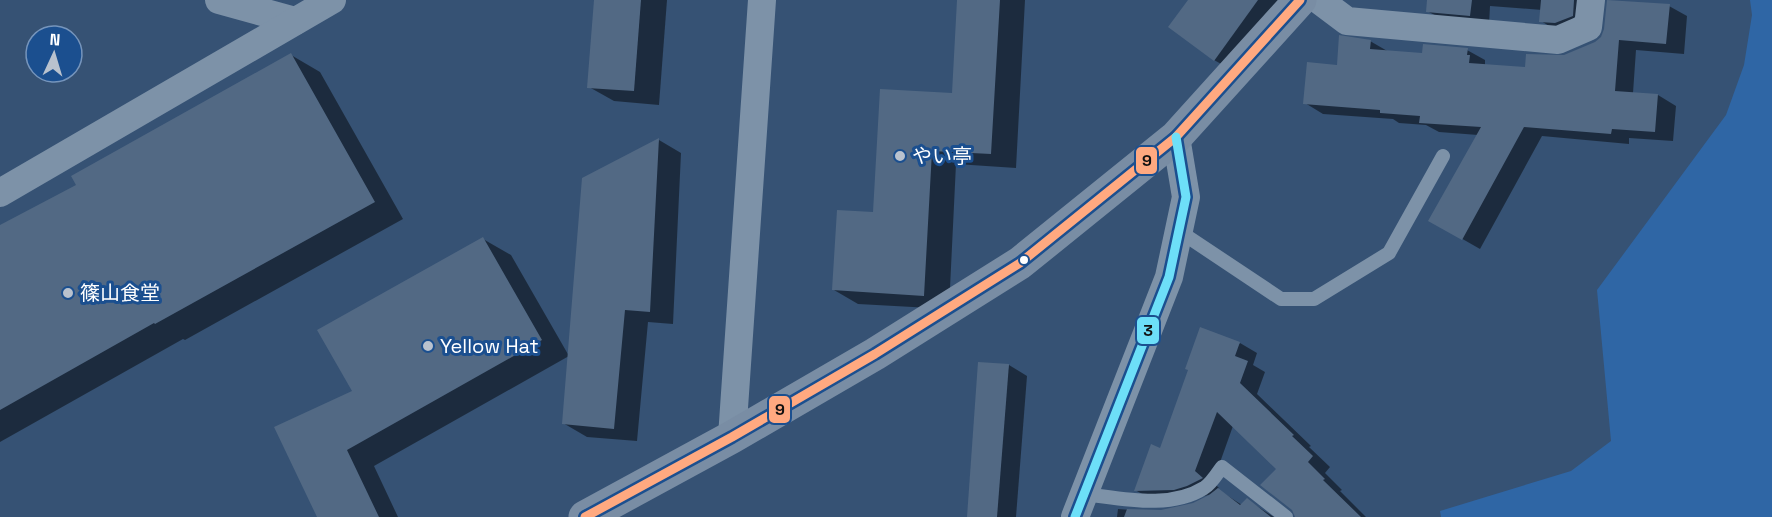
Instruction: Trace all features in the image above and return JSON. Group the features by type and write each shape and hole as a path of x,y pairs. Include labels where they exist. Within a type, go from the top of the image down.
{"main road":[{"path":"585,517 732,437 875,354 1020,263 1176,137 1300,0"}],"street":[{"path":"219,0 295,21"},
{"path":"0,193 332,0"},
{"path":"732,437 762,0"},
{"path":"1319,0 1347,21 1558,40 1588,27 1591,0"},
{"path":"1079,506 1169,277 1186,197 1176,137"}],"lane":[{"path":"1179,231 1281,299 1314,299 1389,253 1443,156"},
{"path":"1079,506 1140,500 1175,500 1205,488 1222,467 1286,517"}],"shaded area":[{"path":"1750,0 1772,0 1772,517 1441,517 1440,511 1571,471 1611,441 1597,290 1726,115 1744,65 1752,15"}],"building":[{"path":"594,0 641,0 634,91 587,88"},
{"path":"957,0 1000,0 991,154 932,151 924,296 832,290 837,210 873,212 880,89 952,93"},
{"path":"1188,0 1258,0 1214,61 1168,27"},
{"path":"1427,0 1472,0 1470,16 1426,12"},
{"path":"1541,0 1574,0 1573,16 1555,23 1539,22"},
{"path":"1607,0 1670,4 1666,44 1619,40 1615,91 1658,94 1655,132 1612,129 1611,134 1524,127 1462,240 1428,221 1481,127 1419,123 1420,116 1380,113 1380,110 1303,104 1307,62 1337,65 1339,35 1371,40 1370,49 1422,53 1423,44 1468,48 1469,63 1525,67 1526,54 1564,55 1595,42 1601,37 1604,29"},
{"path":"291,53 375,202 0,410 0,225 76,185 71,176"},
{"path":"659,138 650,312 625,310 614,429 562,424 582,178"},
{"path":"483,237 542,340 347,450 379,517 317,517 274,427 352,391 317,330"},
{"path":"1200,327 1240,342 1235,356 1248,361 1240,383 1313,456 1308,462 1361,517 1295,517 1292,510 1260,485 1276,469 1217,412 1195,471 1203,478 1174,490 1134,491 1151,444 1160,448 1188,370 1185,369"},
{"path":"978,362 1009,364 997,517 967,517"},
{"path":"1218,488 1240,505 1247,498 1271,517 1124,517 1127,509 1161,510 1193,503"}],"transit line":[{"name":"9","path":"585,517 732,437 875,354 1020,263 1176,137 1300,0"},
{"name":"3","path":"1075,517 1169,277 1186,197 1176,137"}],"place":[{"name":"やい亭","path":"900,156"},
{"name":"篠山食堂","path":"68,293"},
{"name":"Yellow Hat","path":"428,346"}]}
